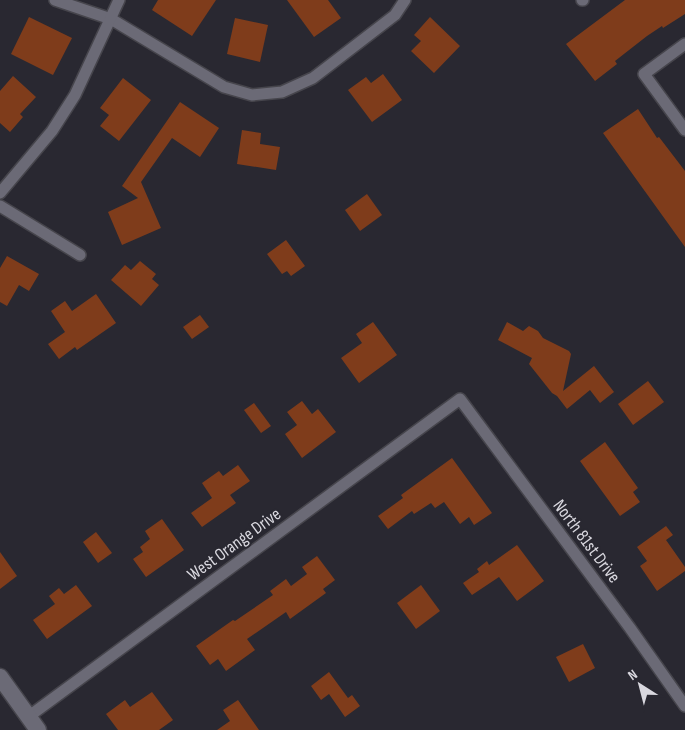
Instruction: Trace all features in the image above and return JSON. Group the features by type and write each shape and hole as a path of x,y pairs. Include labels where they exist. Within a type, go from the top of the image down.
{"main road":[{"path":"1,682 33,724"}],"street":[{"path":"55,0 111,19 224,87 252,95 282,92 313,78 395,15 405,0"},
{"path":"0,193 52,131 75,95 119,0"},
{"path":"685,44 644,74 685,130"},
{"path":"0,206 80,255"},
{"name":"North 81st Drive","path":"460,399 630,628 685,706"},
{"name":"West Orange Drive","path":"33,724 460,399"}],"building":[{"path":"158,0 216,0 192,36 152,10"},
{"path":"287,0 328,0 341,18 314,37"},
{"path":"625,0 685,0 685,14 647,36 615,61 617,64 595,81 566,44"},
{"path":"29,17 72,38 53,75 11,54"},
{"path":"430,17 460,46 434,73 411,51 421,41 414,35"},
{"path":"235,18 268,25 260,62 227,54"},
{"path":"383,74 402,100 372,122 348,90 366,77 371,83"},
{"path":"13,76 36,97 20,114 23,117 10,132 0,123 0,91"},
{"path":"123,78 151,100 119,141 100,126 109,115 100,108"},
{"path":"180,102 219,128 200,157 172,138 141,182 161,228 122,245 108,212 138,198 122,186"},
{"path":"638,109 657,138 659,137 685,171 685,247 603,133"},
{"path":"242,130 261,133 260,144 280,147 276,170 237,164"},
{"path":"367,194 382,215 360,231 345,210"},
{"path":"286,240 305,266 291,276 287,271 282,274 267,254"},
{"path":"7,256 39,274 29,291 19,285 7,306 0,302 0,268"},
{"path":"140,261 156,274 152,279 159,285 141,306 111,280 125,265 131,270"},
{"path":"96,294 116,323 77,350 75,347 59,359 48,344 65,332 51,311 65,301 72,311"},
{"path":"200,315 209,327 192,339 183,327"},
{"path":"373,322 397,355 359,383 341,358 362,343 356,334"},
{"path":"507,322 523,331 529,326 538,331 543,338 569,351 571,354 563,391 594,366 614,392 600,403 590,390 567,409 529,364 532,358 498,340"},
{"path":"648,381 664,402 633,425 618,404"},
{"path":"302,401 312,414 318,409 336,432 302,458 285,434 297,425 287,412"},
{"path":"254,403 271,426 261,433 244,410"},
{"path":"605,442 638,488 633,492 640,502 620,516 580,461"},
{"path":"452,458 492,513 474,525 469,517 460,524 444,502 435,508 431,503 414,514 412,511 388,529 378,516 403,498 401,495"},
{"path":"238,465 250,481 230,495 236,503 202,527 191,513 212,498 202,483 219,471 223,476"},
{"path":"162,519 184,550 146,577 133,559 143,552 140,547 150,539 145,531"},
{"path":"666,526 673,535 666,540 685,567 685,571 657,591 640,566 647,561 637,547"},
{"path":"96,532 112,553 98,563 83,542"},
{"path":"517,545 544,581 517,601 499,577 472,595 463,583 479,572 477,569 487,561 489,565"},
{"path":"0,552 17,576 0,589"},
{"path":"317,556 335,580 323,589 326,593 290,619 286,612 247,639 255,650 226,671 218,659 210,665 196,646 273,595 270,591 286,579 291,586 307,574 302,567"},
{"path":"76,585 92,606 47,639 33,620 55,604 49,596 59,588 64,594"},
{"path":"421,585 440,611 416,629 397,603"},
{"path":"583,644 595,668 569,682 556,657"},
{"path":"329,672 348,698 352,695 360,706 345,717 329,694 321,700 311,686"},
{"path":"152,692 173,720 159,730 118,730 106,714 125,700 130,707"},
{"path":"238,700 259,730 217,730 230,721 223,710"}]}
